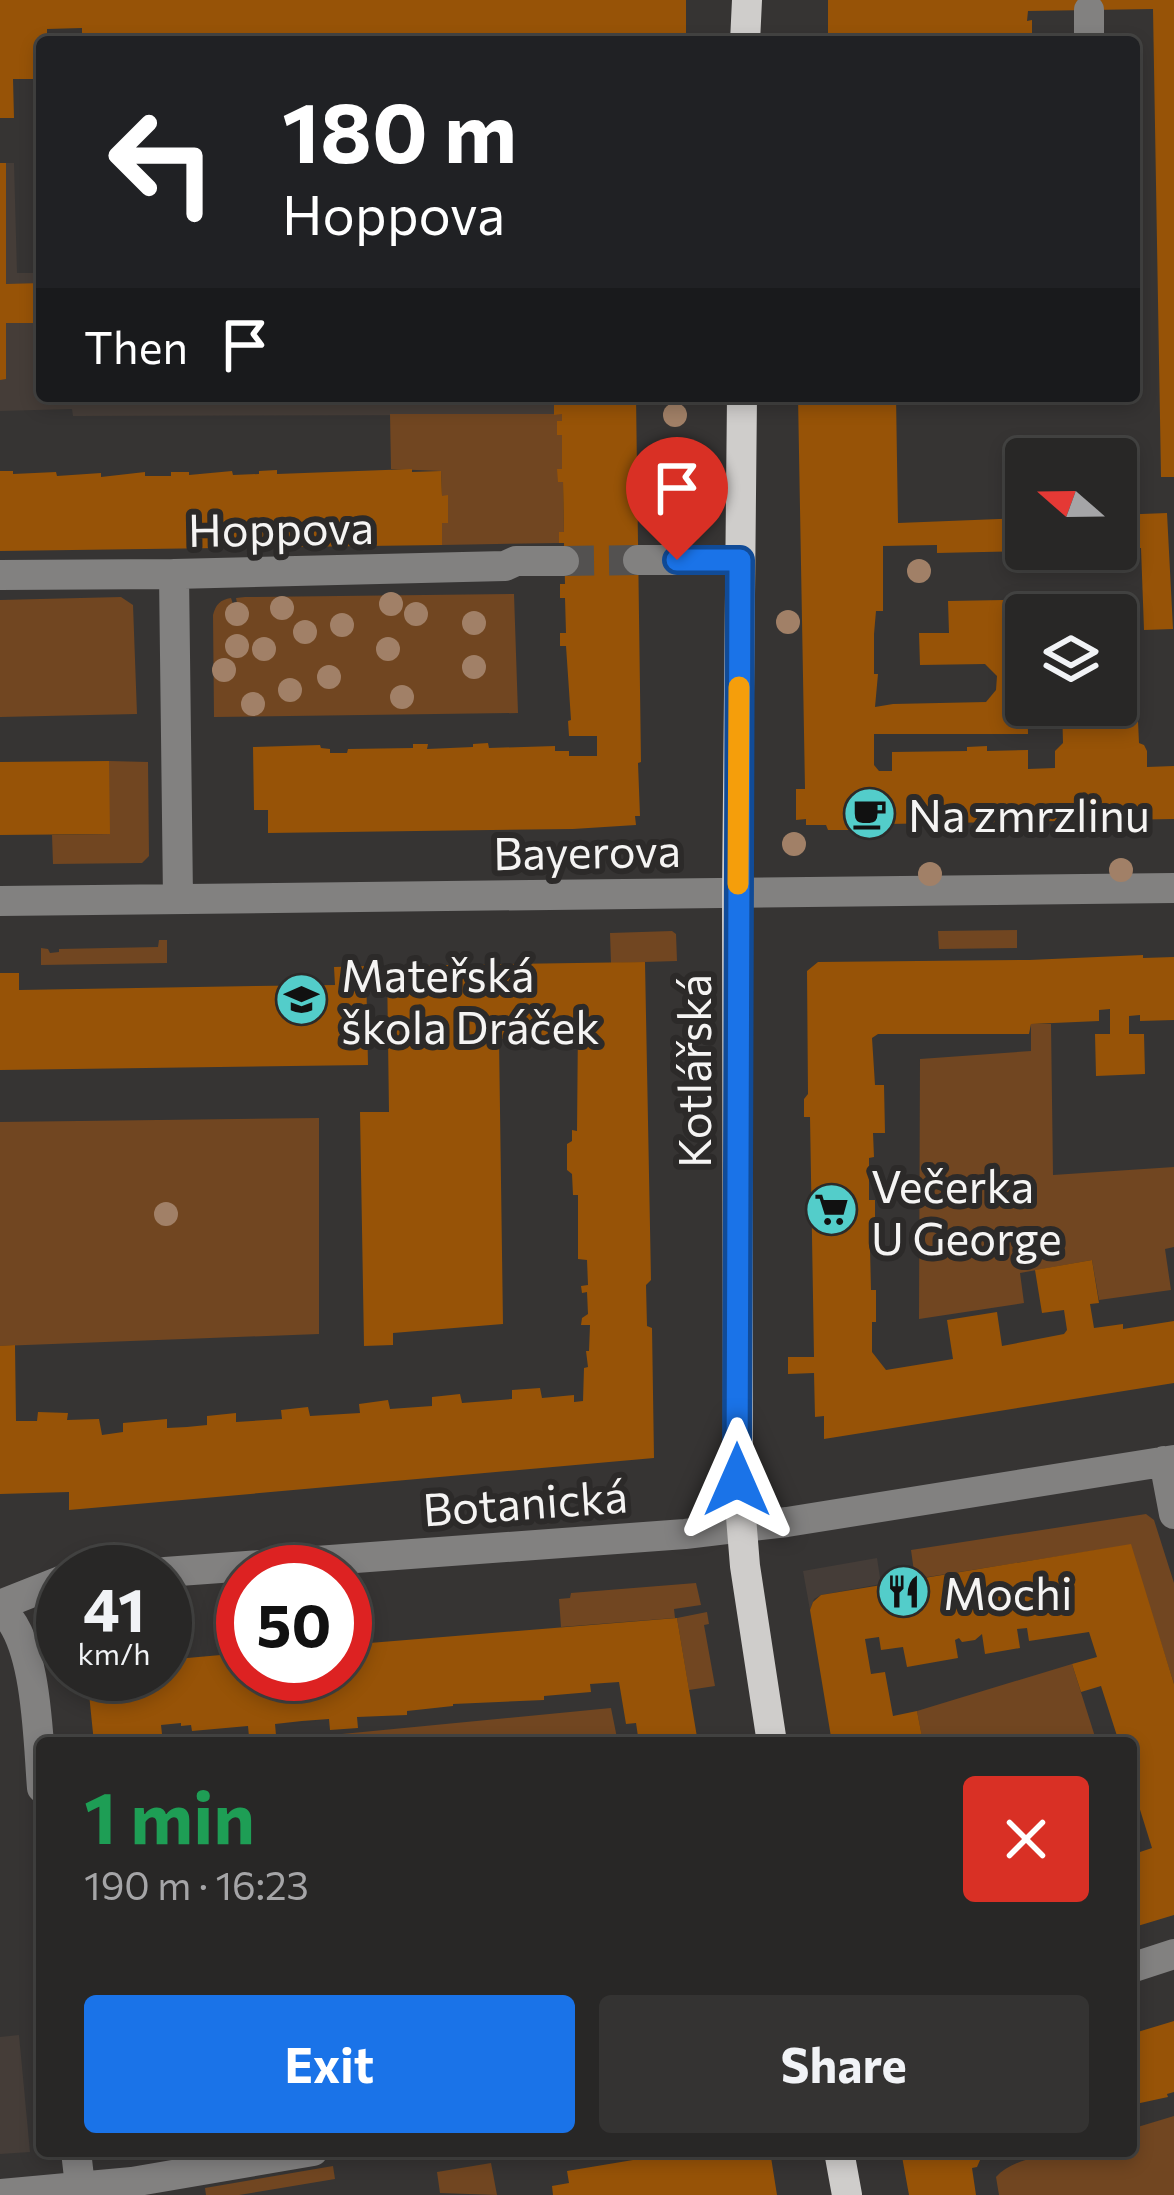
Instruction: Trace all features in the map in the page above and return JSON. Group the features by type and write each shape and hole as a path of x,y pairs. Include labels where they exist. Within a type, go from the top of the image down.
{"main road":[{"path":"745,36 747,0"},
{"name":"Kotlářská","path":"742,402 737,893 740,1526 771,1737"},
{"path":"840,2157 847,2195"}],"street":[{"path":"1089,10 1090,36"},
{"path":"638,560 740,560"},
{"name":"Hoppova","path":"0,575 564,561"},
{"path":"174,574 178,898"},
{"name":"Bayerova","path":"0,901 1174,888"},
{"path":"1169,1461 1174,1514"},
{"name":"Botanická","path":"192,1570 685,1534 1169,1461"},
{"path":"36,1592 0,1607 15,1624 26,1656 36,1738"},
{"path":"1137,1966 1174,1954"},
{"path":"77,2157 80,2192"},
{"path":"0,2194 80,2192 279,2157"}],"shaded area":[{"path":"0,163 14,163 17,273 36,273 36,402 554,402 554,415 73,416 72,409 0,411"},
{"path":"390,414 562,414 562,421 557,422 557,434 562,435 562,469 558,469 563,482 564,532 559,532 559,543 442,545 448,496 442,496 441,471 391,469"},
{"path":"514,594 518,713 214,717 213,615 224,600 231,598 233,604 236,598 245,597"},
{"path":"121,597 133,605 137,714 0,717 0,600"},
{"path":"109,761 148,762 149,856 142,863 53,864 52,835 109,834"},
{"path":"1017,930 1017,948 939,949 938,931"},
{"path":"672,931 677,961 611,963 610,933"},
{"path":"159,940 167,940 167,963 41,965 41,948 50,953 158,947"},
{"path":"1031,1024 1051,1024 1053,1175 1174,1167 1174,1247 1165,1249 1171,1290 1099,1300 1092,1260 1020,1273 1024,1303 919,1319 920,1059 1031,1051"},
{"path":"319,1118 319,1334 0,1346 0,1122"},
{"path":"1146,1514 1154,1520 1174,1583 1174,1684 1130,1545 915,1579 911,1550"},
{"path":"877,1558 881,1584 821,1595 810,1610 803,1571"},
{"path":"696,1583 701,1605 674,1609 675,1618 561,1627 559,1599 570,1598 571,1593"},
{"path":"707,1612 709,1624 704,1625 715,1686 689,1690 677,1618"},
{"path":"1072,1664 1095,1737 922,1737 917,1711"},
{"path":"611,1708 617,1737 312,1737"},
{"path":"19,2035 30,2152 0,2154 0,2037"},
{"path":"1174,2116 1174,2195 999,2195 996,2177 1037,2157 1137,2157 1137,2127"},
{"path":"491,2163 497,2195 440,2193 437,2172"},
{"path":"333,2166 335,2179 239,2195 206,2195 205,2188"}],"building":[{"path":"0,0 686,0 686,36 82,36 82,28 47,29 47,36 36,36 36,79 13,79 14,118 0,118"},
{"path":"828,0 1174,0 1174,477 1161,477 1153,9 1028,11 1032,36 828,36"},
{"path":"0,163 6,163 6,284 36,283 36,323 6,323 6,379 0,380"},
{"path":"554,402 636,402 641,762 636,825 268,833 268,810 254,810 253,747 320,745 330,753 347,753 348,749 413,748 413,744 428,744 427,749 488,743 489,748 555,746 555,751 569,751 569,756 597,756 597,736 569,736 566,646 560,646 560,633 566,633 565,598 560,598 560,584 565,584 564,543 559,543 559,532 564,532 563,482 558,482 557,469 562,469 557,421 562,421 562,414 554,415"},
{"path":"798,402 896,402 898,523 1005,519 1005,551 937,553 937,545 883,546 883,611 876,611 874,634 875,707 986,702 996,690 997,676 985,664 920,665 919,633 949,633 948,601 1005,600 1005,726 1028,726 1028,734 874,734 874,765 879,771 892,771 892,752 967,751 967,747 987,746 987,751 1028,750 1028,769 1055,768 1063,726 1137,726 1137,699 1139,743 1147,751 1147,767 1174,766 1174,819 887,824 888,830 828,830 826,825 796,820 796,789 805,789"},
{"path":"0,471 56,472 57,476 101,473 101,477 145,472 145,476 171,476 171,472 232,471 233,475 441,471 442,496 448,495 442,545 0,551"},
{"path":"1167,513 1173,629 1144,630 1137,514"},
{"path":"109,761 110,834 0,835 0,762"},
{"path":"1174,957 1174,1020 1140,1021 1140,1015 1129,1016 1129,1034 1144,1034 1145,1074 1096,1076 1095,1034 1110,1034 1110,1009 1099,1010 1099,1021 1031,1024 1029,1034 878,1034 872,1038 875,1085 884,1085 885,1133 873,1133 874,1157 869,1158 869,1200 875,1200 875,1248 870,1248 871,1290 876,1290 872,1352 886,1370 953,1359 947,1320 997,1312 1002,1346 1064,1334 1064,1310 1042,1313 1035,1270 1092,1260 1099,1303 1090,1304 1094,1328 1174,1321 1174,1383 824,1439 824,1416 815,1417 814,1373 788,1374 788,1357 814,1357 810,1117 804,1117 807,971 818,962"},
{"path":"645,962 651,1280 646,1285 647,1326 652,1328 654,1458 69,1510 69,1492 0,1494 0,1346 15,1345 16,1421 37,1421 38,1412 68,1413 67,1420 99,1419 102,1435 123,1432 123,1423 167,1419 167,1428 187,1427 207,1425 207,1416 236,1413 236,1422 282,1419 281,1410 308,1407 310,1416 360,1413 359,1404 388,1400 390,1409 432,1406 432,1397 460,1394 462,1403 512,1399 512,1390 540,1388 542,1398 574,1395 574,1402 583,1401 590,1325 581,1325 588,1314 587,1292 582,1293 581,1286 588,1285 587,1260 578,1259 578,1195 573,1195 572,1174 567,1170 567,1144 572,1141 572,1130 577,1131 578,1022 571,1022 566,1036 499,1039 503,1324 393,1333 393,1345 364,1346 360,1112 389,1112 387,966"},
{"path":"366,966 368,1065 0,1070 0,973 19,973 19,990 335,985 334,967"},
{"path":"1131,1544 1174,1684 1174,1915 1137,1926 1137,1853 1152,1848 1137,1800 1137,1737 1117,1737 1101,1686 1081,1692 1072,1664 1097,1657 1089,1632 1029,1641 1027,1628 1017,1629 1020,1648 985,1654 982,1634 975,1640 959,1638 955,1640 958,1658 907,1667 903,1647 881,1650 879,1637 865,1639 871,1674 885,1672 893,1716 917,1711 922,1737 831,1737 810,1610 821,1595"},
{"path":"677,1618 697,1737 638,1737 636,1723 626,1724 619,1682 590,1684 591,1692 544,1696 544,1700 453,1704 407,1711 407,1715 357,1717 358,1728 330,1730 329,1719 302,1721 275,1724 276,1735 249,1737 248,1726 192,1731 191,1725 181,1723 161,1725 162,1737 93,1737 90,1701 192,1701 192,1658 216,1655 216,1701 372,1701 372,1643"},
{"path":"1174,2021 1174,2092 1168,2097 1137,2104 1137,2032"},
{"path":"651,2157 771,2157 777,2195 553,2195 552,2186 569,2183 567,2171"},
{"path":"902,2157 981,2157 972,2168 976,2195 909,2195"}],"tunnel":[{"path":"564,561 638,560"}],"slow traffic":[{"path":"738,884 739,687"}],"place":[{"name":"Na zmrzlinu","path":"869,813"},
{"name":"Mateřská škola Dráček","path":"302,999"},
{"name":"Večerka U George","path":"832,1210"},
{"name":"Mochi","path":"904,1591"}],"route":[{"path":"677,560 740,560 737,1480"}]}
